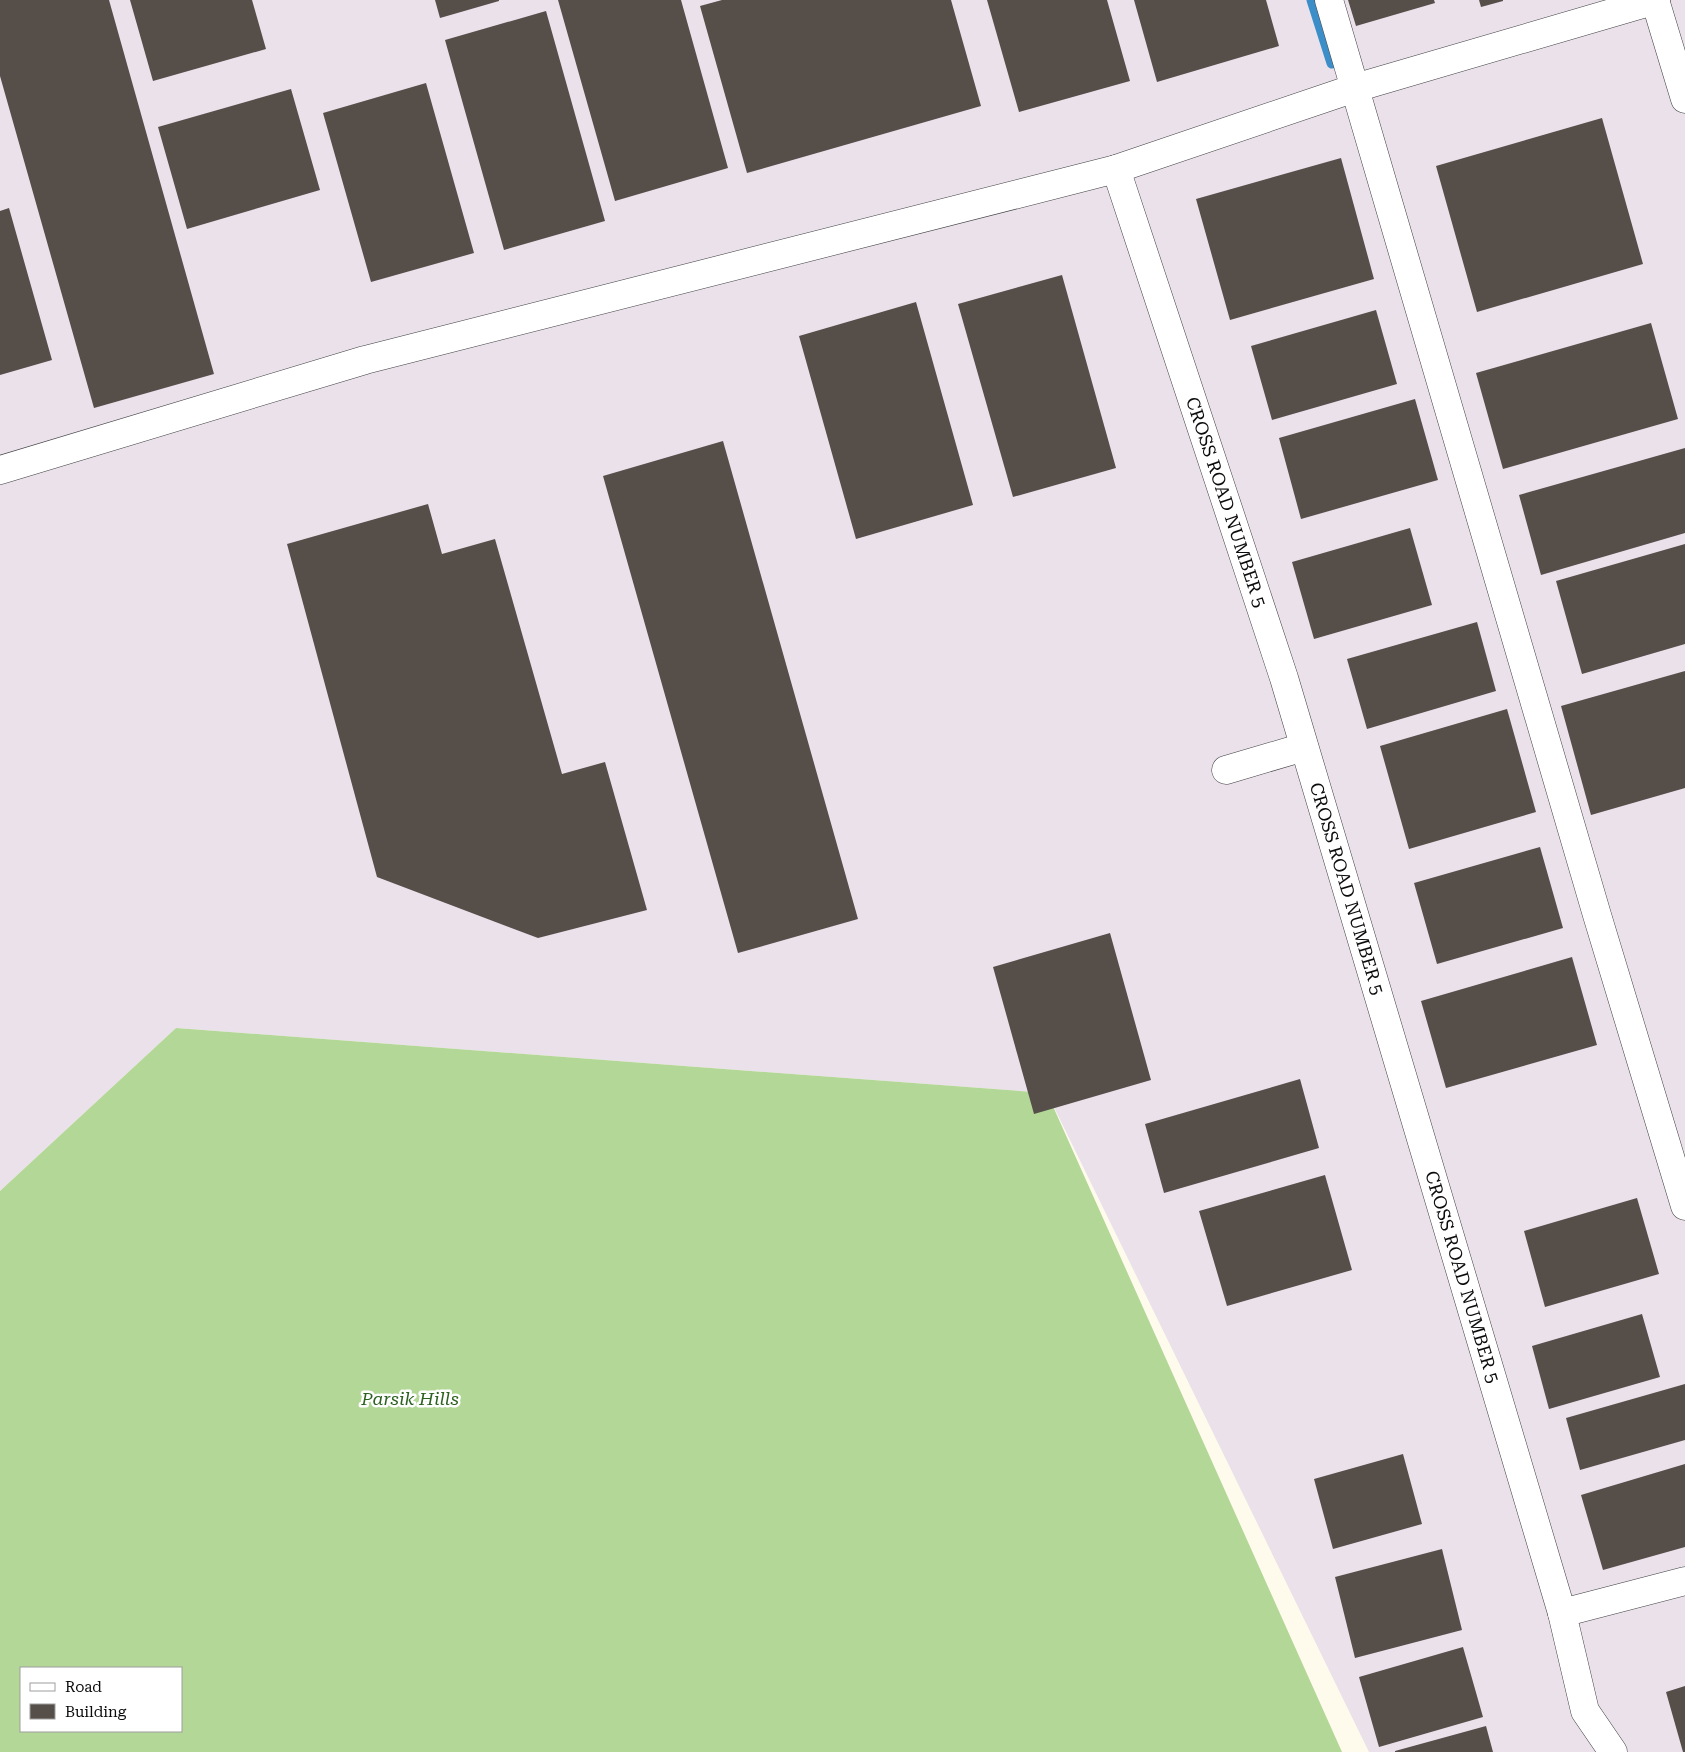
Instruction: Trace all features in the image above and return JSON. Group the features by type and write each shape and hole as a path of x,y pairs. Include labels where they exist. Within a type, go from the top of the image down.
{"street":[{"path":"1329,0 1559,786 1685,1206"},
{"path":"0,470 365,360 1116,169 1355,88 1655,0 1685,99"},
{"name":"CROSS ROAD NUMBER 5","path":"1116,169 1284,678 1562,1613 1585,1711 1613,1752"},
{"path":"1226,770 1304,747"},
{"path":"1562,1613 1685,1581"}],"shaded area":[{"path":"0,0 1685,0 1685,1752 1369,1752 1047,1093 176,1028 0,1191"}],"green space":[{"name":"Parsik Hills","path":"176,1028 1047,1093 1342,1752 0,1752 0,1191"}],"building":[{"path":"0,0 109,0 214,374 94,408 0,76"},
{"path":"130,0 252,0 266,49 153,81"},
{"path":"435,0 499,0 499,1 440,18"},
{"path":"558,0 681,0 728,168 615,201"},
{"path":"722,0 951,0 981,106 747,173 700,6"},
{"path":"987,0 1107,0 1130,81 1019,112"},
{"path":"1134,0 1266,0 1279,46 1157,82"},
{"path":"1348,0 1434,0 1435,3 1356,26"},
{"path":"1479,0 1503,0 1503,1 1481,7"},
{"path":"546,11 605,221 504,250 445,40"},
{"path":"426,83 474,253 371,282 323,113"},
{"path":"291,89 320,190 187,229 158,127"},
{"path":"1602,118 1643,264 1477,312 1436,166"},
{"path":"1341,158 1374,279 1230,320 1196,199"},
{"path":"9,208 52,360 0,375 0,211"},
{"path":"1062,275 1116,468 1013,497 958,304"},
{"path":"916,302 973,505 856,539 799,336"},
{"path":"1376,310 1397,384 1272,420 1251,346"},
{"path":"1651,323 1678,419 1503,469 1476,373"},
{"path":"1415,399 1438,480 1301,519 1279,438"},
{"path":"723,441 858,919 738,953 603,476"},
{"path":"1685,448 1685,533 1541,575 1519,495"},
{"path":"428,504 442,554 495,539 562,774 605,762 647,910 538,938 377,877 287,544"},
{"path":"1410,528 1432,605 1314,639 1292,562"},
{"path":"1685,544 1685,644 1582,674 1556,581"},
{"path":"1477,622 1496,691 1367,729 1347,659"},
{"path":"1685,671 1685,788 1591,815 1561,706"},
{"path":"1507,709 1536,812 1409,849 1380,746"},
{"path":"1540,847 1563,928 1437,964 1414,883"},
{"path":"1110,933 1151,1080 1034,1114 993,967"},
{"path":"1572,957 1597,1045 1446,1088 1421,1001"},
{"path":"1300,1079 1319,1148 1164,1193 1145,1124"},
{"path":"1325,1175 1352,1270 1227,1306 1199,1211"},
{"path":"1637,1198 1659,1274 1545,1307 1524,1231"},
{"path":"1642,1314 1660,1377 1549,1409 1532,1346"},
{"path":"1685,1384 1685,1440 1580,1470 1566,1418"},
{"path":"1403,1454 1422,1524 1333,1549 1314,1479"},
{"path":"1685,1464 1685,1547 1603,1570 1581,1495"},
{"path":"1442,1549 1462,1630 1355,1658 1335,1577"},
{"path":"1463,1647 1483,1717 1379,1747 1359,1677"},
{"path":"1685,1686 1685,1752 1683,1752 1666,1692"},
{"path":"1486,1726 1493,1752 1395,1752 1395,1751"}],"waterway":[{"path":"1312,0 1332,63"}]}
